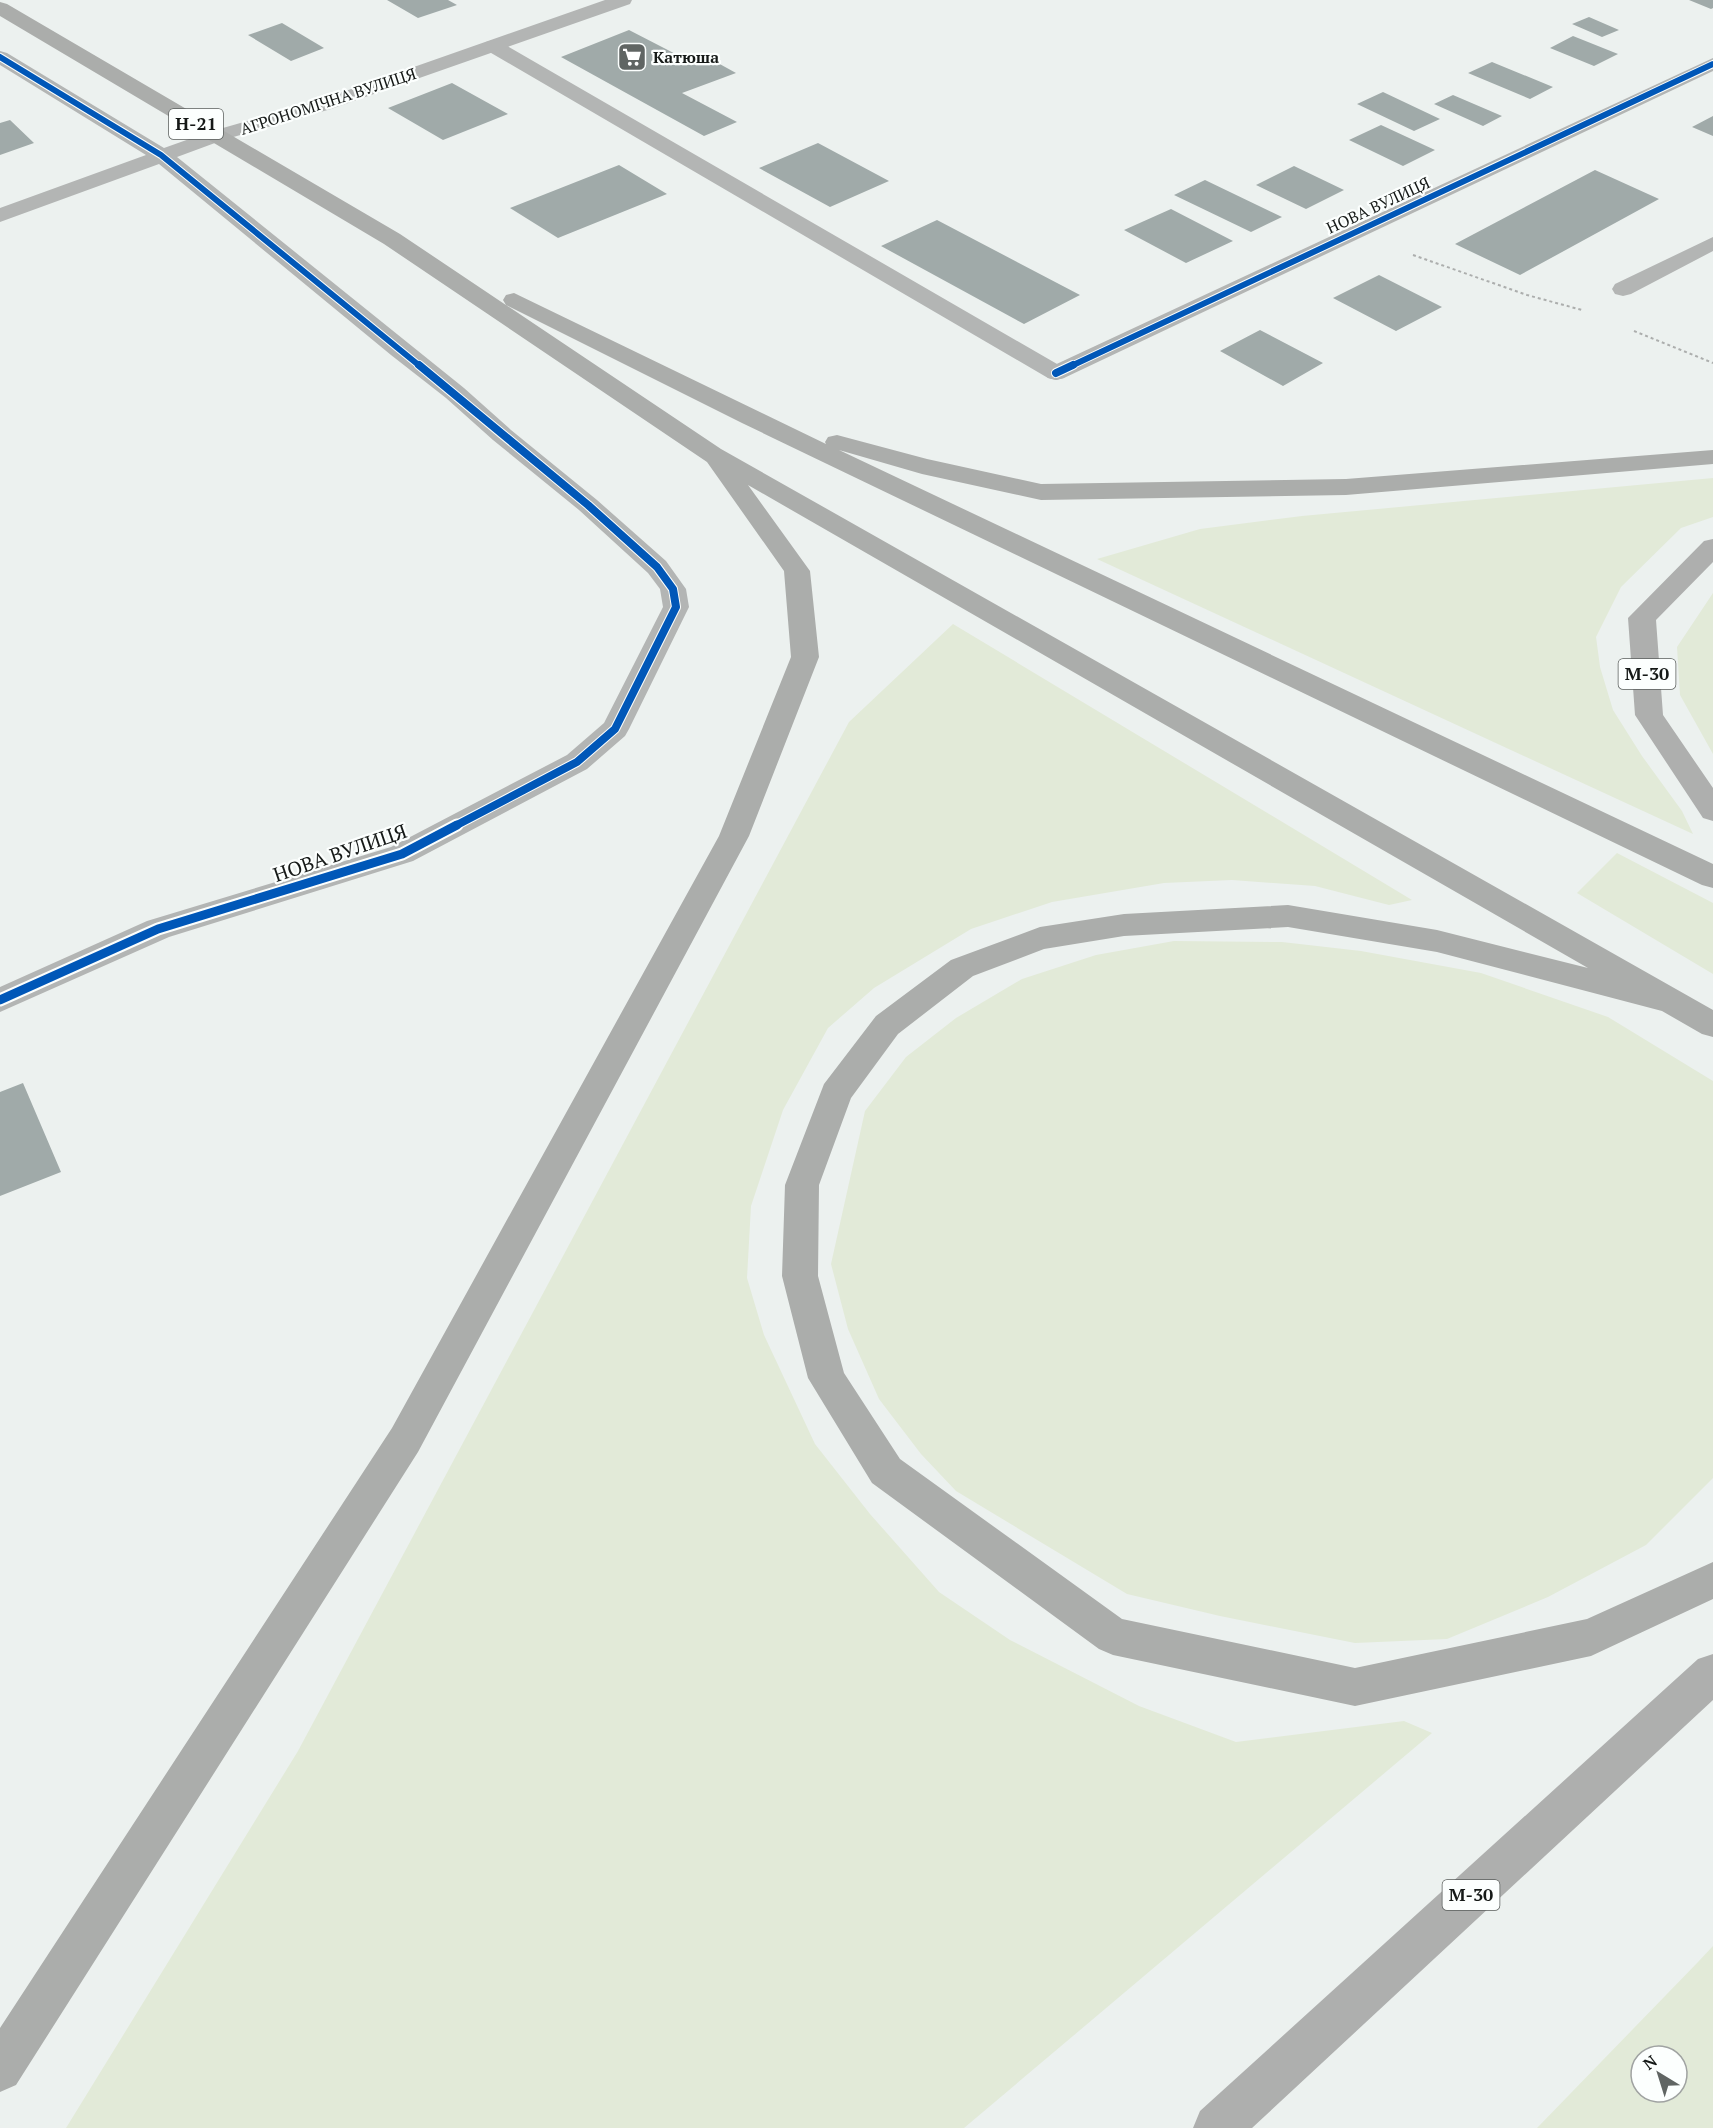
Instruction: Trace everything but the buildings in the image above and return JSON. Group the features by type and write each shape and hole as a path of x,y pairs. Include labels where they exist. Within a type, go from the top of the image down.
{"highway":[{"name":"М-30","path":"1713,547 1642,618 1649,715 1713,811"},
{"name":"М-30","path":"1217,2128 1713,1673"}],"main road":[{"name":"Н-21","path":"0,8 392,240"},
{"path":"392,240 751,418 1713,877"},
{"path":"392,240 712,454 1713,1025"},
{"path":"751,418 922,466 1041,492 1346,487 1713,457"},
{"path":"0,2069 405,1440 734,836 805,657 797,571 712,454"},
{"path":"1678,1003 1437,941 1288,916 1124,925 1040,938 962,968 887,1025 836,1093 802,1185 801,1276 827,1378 886,1471 1113,1636 1355,1687 1591,1637 1713,1580"}],"street":[{"name":"АГРОНОМІЧНА ВУЛИЦЯ","path":"0,215 161,155 216,136 324,105 622,0"},
{"path":"0,57 161,155"},
{"name":"НОВА ВУЛИЦЯ","path":"1056,373 1713,64"},
{"name":"НОВА ВУЛИЦЯ","path":"0,1000 158,929 402,854 577,762 615,729 676,607 673,590 657,567 588,505 502,435 455,393 399,350 161,155"}],"lane":[{"path":"493,46 1056,373"},
{"path":"1623,289 1713,243"}],"path":[{"path":"1349,235 1449,266 1527,295 1583,310"},
{"path":"1626,327 1713,363"}],"green space":[{"path":"1713,478 1713,517 1681,528 1621,587 1596,637 1600,667 1613,710 1642,756 1682,811 1693,834 1097,559 1200,529 1302,516"},
{"path":"1713,593 1713,754 1680,695 1677,647"},
{"path":"953,624 1412,900 1389,905 1315,886 1232,880 1164,883 1052,902 971,929 874,988 828,1028 783,1110 751,1206 747,1278 764,1335 815,1444 870,1514 939,1592 1010,1640 1139,1706 1236,1742 1404,1721 1432,1733 964,2128 66,2128 298,1751 849,722"},
{"path":"1617,853 1713,903 1713,974 1577,893"},
{"path":"1174,941 1282,942 1361,951 1481,973 1608,1017 1713,1081 1713,1478 1646,1545 1548,1597 1447,1639 1355,1643 1220,1616 1127,1594 956,1491 921,1454 879,1399 848,1329 831,1264 865,1111 906,1057 956,1018 1022,979 1096,955"},
{"path":"1713,1946 1713,2128 1537,2128"}],"cycle path":[{"path":"0,57 161,155 399,350 455,393 502,435 588,505 657,567 673,589 676,607 615,729 577,762 402,854 158,929 0,1000"},
{"path":"1056,373 1713,64"}],"place":[{"name":"Катюша","path":"632,57"}]}
